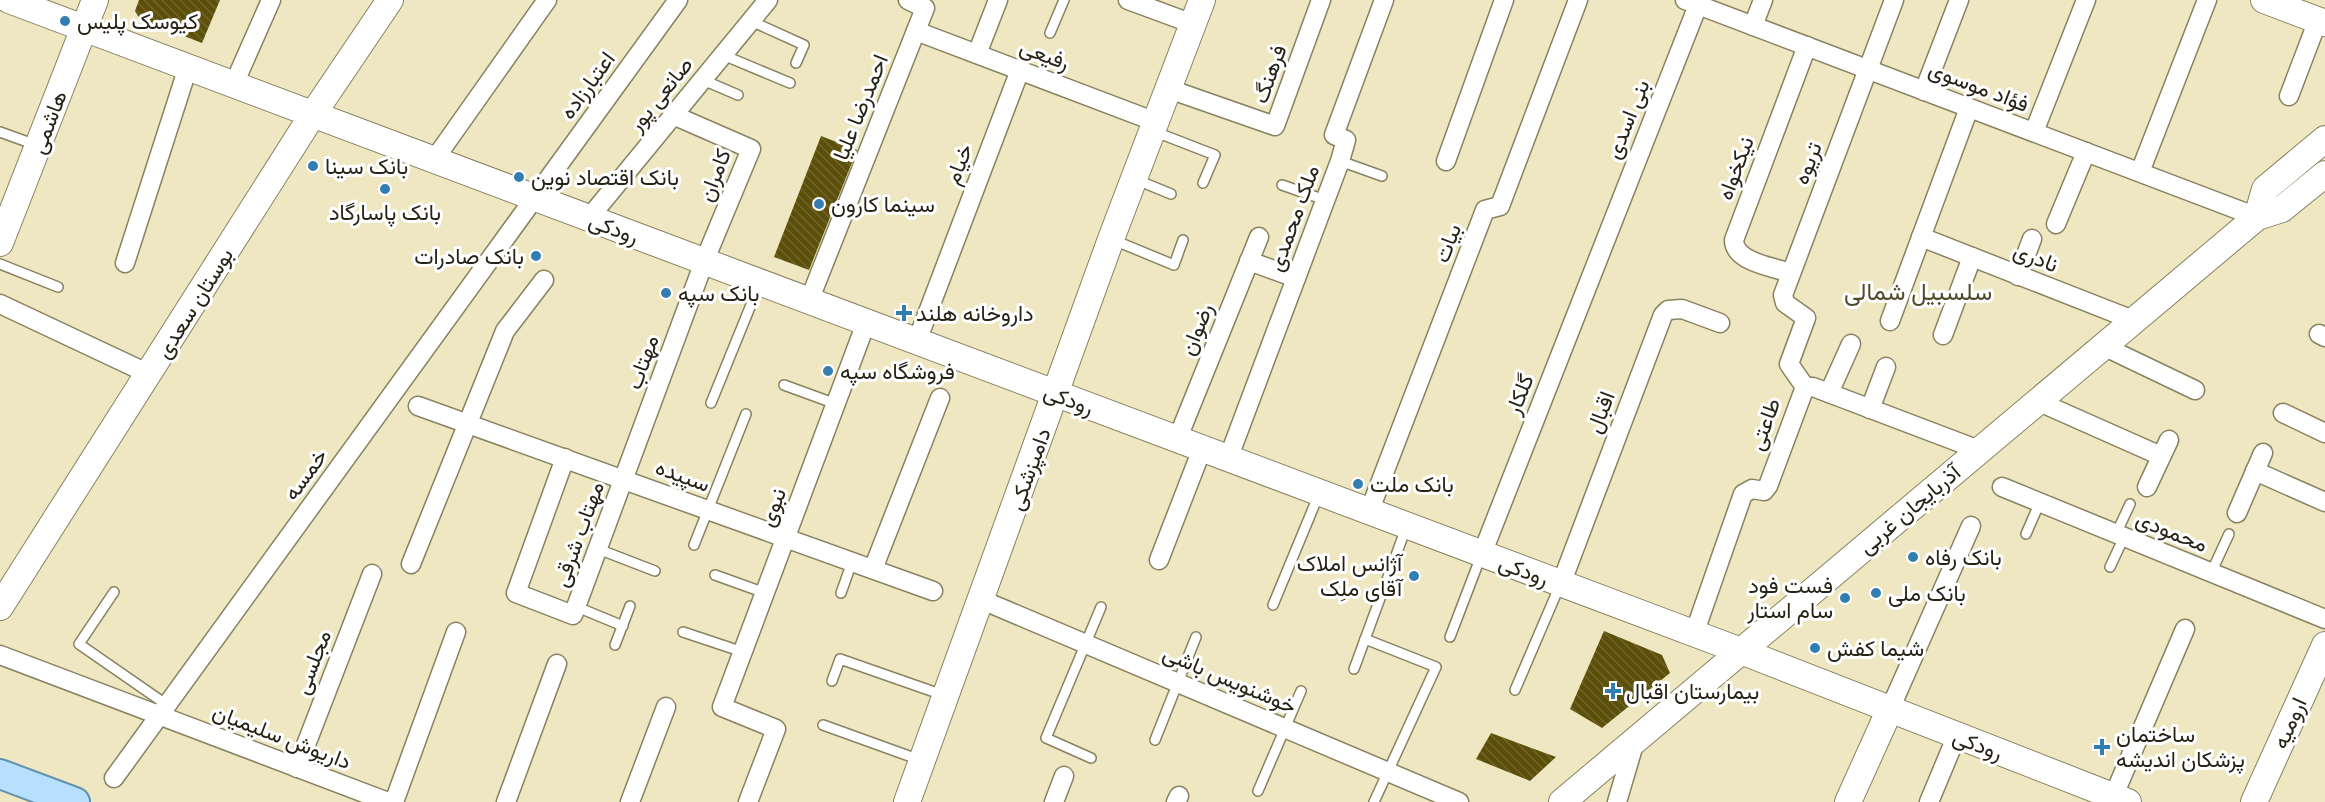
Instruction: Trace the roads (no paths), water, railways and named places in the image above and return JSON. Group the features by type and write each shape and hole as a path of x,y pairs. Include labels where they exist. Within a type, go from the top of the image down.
{"main road":[{"name":"رودکی","path":"9,0 1740,651 2118,800"},
{"name":"هاشمی","path":"0,243 95,0"},
{"name":"بوستان سعدی","path":"0,607 312,114 390,0"},
{"path":"2265,0 2313,14"},
{"name":"دامپزشکی","path":"907,802 1111,239 1136,179 1197,12"},
{"path":"2256,217 2265,189 2325,139"},
{"name":"آذربایجان غربی","path":"1562,802 2256,217 2282,209 2325,174"},
{"name":"ارومیه","path":"2254,802 2325,645"},
{"path":"1848,802 1890,709"},
{"path":"0,774 75,802"}],"street":[{"path":"234,84 271,0"},
{"path":"434,160 546,0"},
{"name":"اعتبارزاده","path":"536,198 678,0"},
{"name":"صانعی پور","path":"589,218 768,0"},
{"name":"احمدرضا علیا","path":"809,301 925,8 908,0"},
{"path":"977,54 998,0"},
{"path":"1128,0 1197,12"},
{"name":"فرهنگ","path":"1169,89 1275,126 1321,0"},
{"name":"ملک محمدی","path":"1228,459 1340,161 1346,140 1334,135 1384,0"},
{"path":"1446,161 1504,0"},
{"name":"بیات","path":"1369,512 1485,210 1500,206 1578,0"},
{"path":"1754,26 1763,0"},
{"name":"تریوه","path":"1805,387 1789,364 1806,318 1783,299 1893,0"},
{"path":"1924,91 1959,0"},
{"path":"2034,132 2086,0"},
{"path":"2140,172 2207,0"},
{"name":"فؤاد موسوی","path":"1692,3 2256,217"},
{"name":"بنی اسدی","path":"1601,251 1692,3"},
{"path":"2289,96 2313,14"},
{"name":"رفیعی","path":"916,31 1020,70 1155,127"},
{"name":"نیکخواه","path":"1791,273 1742,256 1734,246 1734,240 1807,46"},
{"path":"125,263 188,67"},
{"name":"خیام","path":"917,342 1020,70"},
{"path":"1890,321 1969,108"},
{"name":"کامران","path":"673,115 751,149 704,262"},
{"path":"2056,224 2086,152"},
{"name":"خمسه","path":"114,778 536,198"},
{"name":"رضوان","path":"1177,440 1259,237"},
{"name":"نادری","path":"1921,237 2133,320"},
{"path":"2018,276 2032,239"},
{"name":"گلکار","path":"1482,554 1601,251"},
{"path":"1943,335 1972,257"},
{"path":"1249,261 1296,278"},
{"name":"مهتاب","path":"624,480 704,262"},
{"path":"411,564 505,331 544,280"},
{"path":"0,304 149,374"},
{"name":"اقبال","path":"1561,584 1663,315 1668,310 1682,309 1720,323"},
{"name":"نبوی","path":"748,802 776,729 723,708 866,323"},
{"path":"1829,393 1851,344"},
{"path":"2103,346 2194,391"},
{"path":"1870,409 1886,367"},
{"name":"طاعتی","path":"1694,634 1743,494 1752,489 1761,491 1766,489 1805,387 1813,387 1979,450"},
{"path":"873,569 940,398"},
{"path":"2037,401 2161,456"},
{"name":"سپیده","path":"418,406 933,591"},
{"path":"2283,414 2325,433"},
{"path":"2147,487 2169,440"},
{"path":"1159,560 1202,449"},
{"path":"2237,513 2263,453"},
{"name":"مهتاب شرقی","path":"565,458 516,593 572,615 624,480"},
{"path":"2255,471 2325,502"},
{"name":"محمودی","path":"2002,487 2325,619"},
{"path":"1890,709 1971,526"},
{"name":"مجلسی","path":"297,768 372,574"},
{"name":"خوشنویس باشی","path":"982,600 1459,802"},
{"path":"2118,800 2185,629"},
{"path":"394,802 456,632"},
{"name":"داریوش سلیمیان","path":"0,655 163,710 297,768 388,802"},
{"path":"506,802 557,664"},
{"path":"630,802 666,707"},
{"path":"1929,802 1957,735"},
{"path":"1617,802 1635,741"},
{"path":"1054,802 1064,776"}],"lane":[{"path":"1050,33 1064,0"},
{"path":"751,21 804,45 796,63"},
{"path":"723,55 790,83"},
{"path":"703,80 738,96"},
{"path":"1155,127 1215,155 1203,183"},
{"path":"0,132 38,146"},
{"path":"1340,161 1382,176"},
{"path":"1136,179 1171,194"},
{"path":"1282,185 1325,200"},
{"path":"1111,239 1174,265 1183,240"},
{"path":"0,264 58,287"},
{"path":"711,403 760,283"},
{"path":"784,385 836,404"},
{"path":"694,545 746,414"},
{"path":"1273,605 1319,493"},
{"path":"2026,534 2040,502"},
{"path":"2110,567 2130,504"},
{"path":"1354,669 1406,525"},
{"path":"2211,573 2229,534"},
{"path":"598,549 655,571"},
{"path":"1450,637 1482,554"},
{"path":"841,593 852,562"},
{"path":"715,574 765,593"},
{"path":"1515,690 1561,584"},
{"path":"114,592 79,644 163,710"},
{"path":"577,606 623,626"},
{"path":"615,645 630,606"},
{"path":"1090,758 1046,738 1101,607"},
{"path":"683,632 743,652"},
{"path":"1155,740 1196,637"},
{"path":"1365,639 1436,667 1374,802"},
{"path":"832,681 840,659 946,695"},
{"path":"1258,791 1301,691"},
{"path":"824,725 922,761"}],"place":[{"name":"کیوسک پلیس","path":"65,21"},
{"name":"بانک سینا","path":"313,166"},
{"name":"بانک اقتصاد نوین","path":"519,177"},
{"name":"بانک پاسارگاد","path":"385,189"},
{"name":"سینما کارون","path":"819,204"},
{"name":"بانک صادرات","path":"536,256"},
{"name":"بانک سپه","path":"666,293"},
{"name":"داروخانه هلند","path":"904,313"},
{"name":"فروشگاه سپه","path":"828,371"},
{"name":"بانک ملت","path":"1358,484"},
{"name":"بانک رفاه","path":"1913,557"},
{"name":"آژانس املاک آقای ملِک","path":"1414,576"},
{"name":"بانک ملی","path":"1876,593"},
{"name":"فست فود سام استار","path":"1845,598"},
{"name":"شیما کفش","path":"1815,648"},
{"name":"بیمارستان اقبال","path":"1613,691"},
{"name":"ساختمان پزشکان اندیشه","path":"2102,747"}],"district":[{"name":"سلسبیل شمالی","path":"1918,292"}]}
